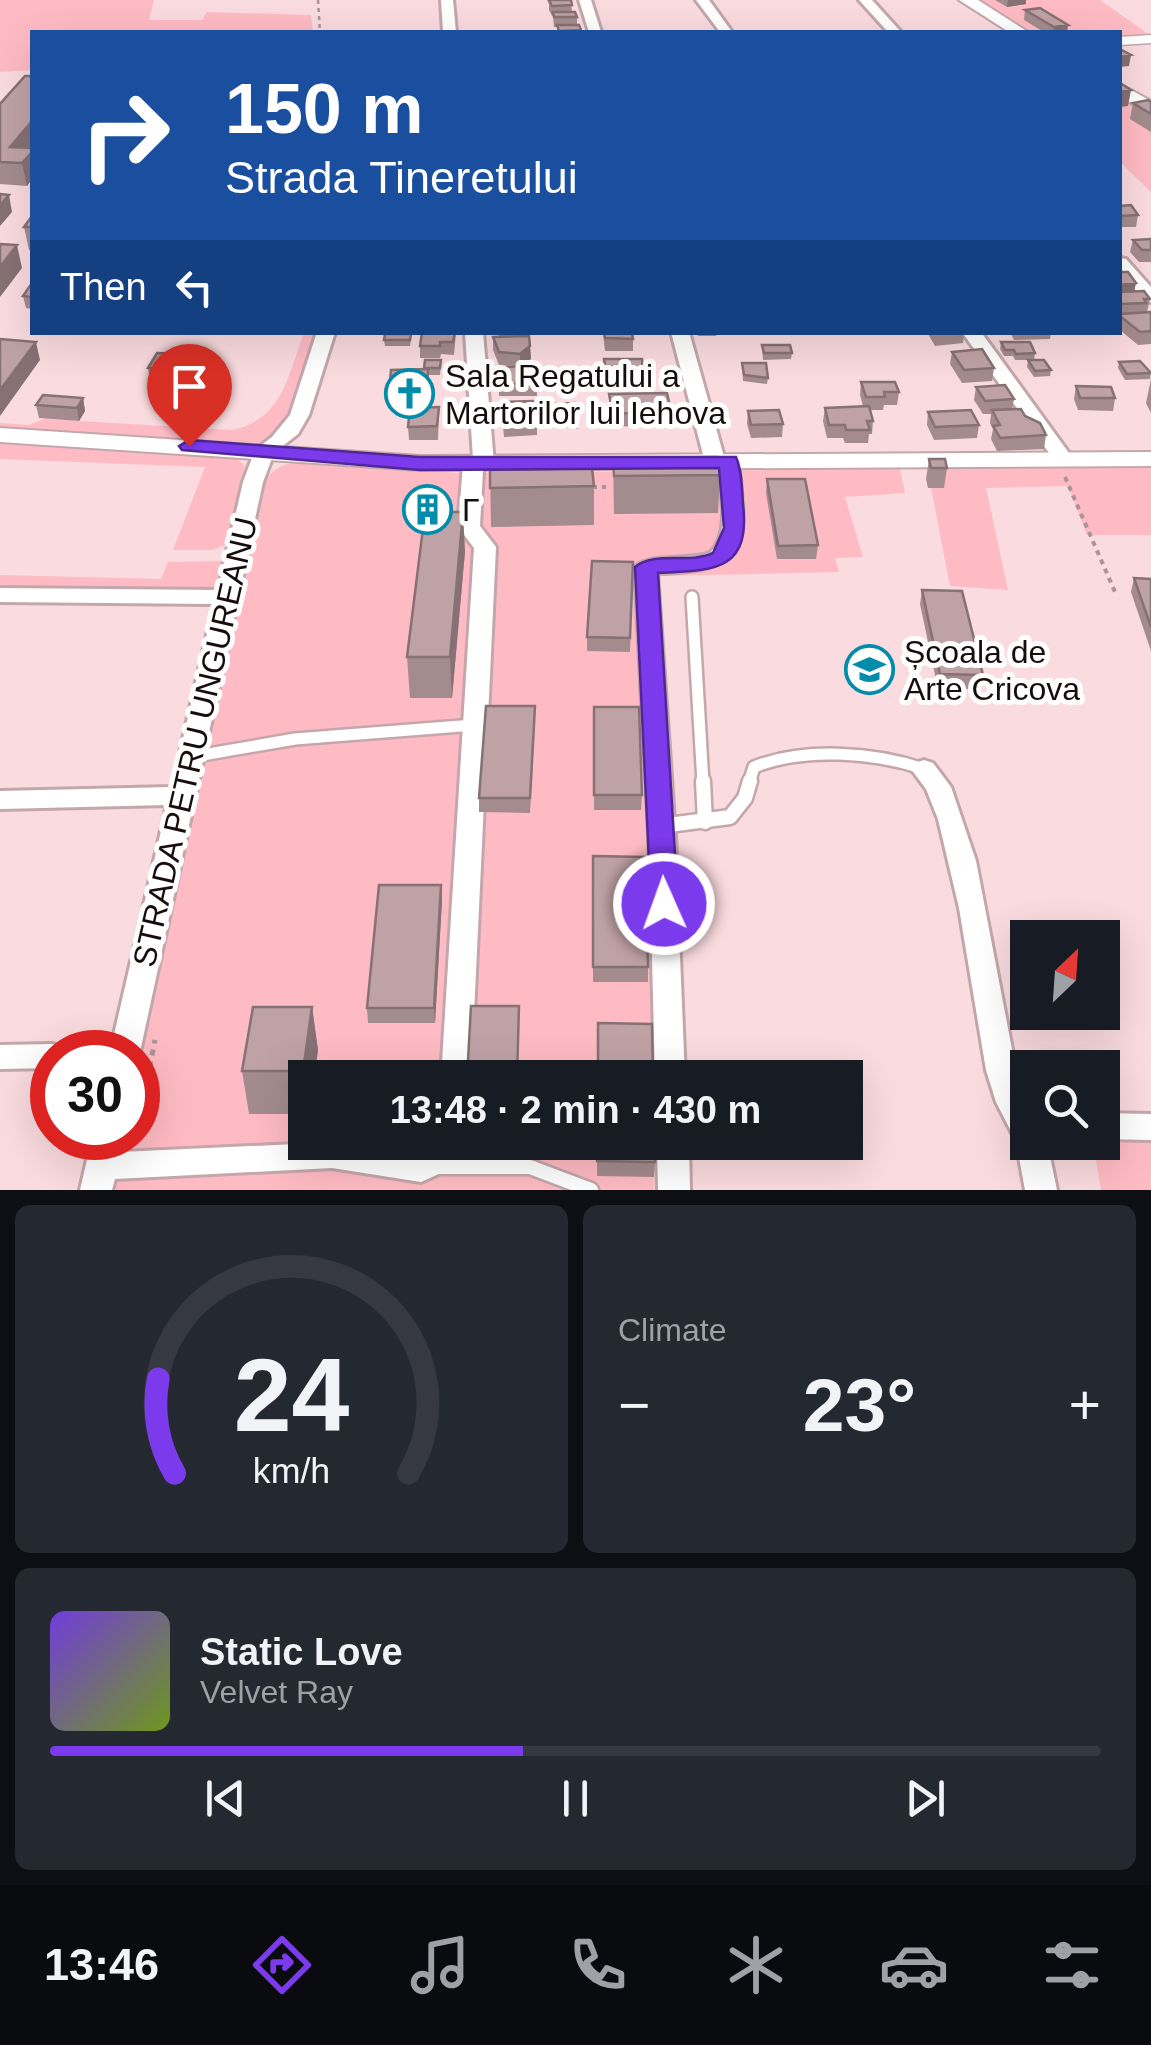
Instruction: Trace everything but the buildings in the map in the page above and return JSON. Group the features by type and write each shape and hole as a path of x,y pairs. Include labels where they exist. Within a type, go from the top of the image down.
{"street":[{"path":"447,0 450,30"},
{"path":"586,0 595,30"},
{"path":"702,0 724,30"},
{"path":"866,0 892,30"},
{"path":"966,0 1017,30"},
{"path":"1122,91 1151,108"},
{"path":"1122,265 1151,297"},
{"name":"STRADA PETRU UNGUREANU","path":"130,1030 254,482 265,450 280,444 304,406 325,335"},
{"path":"457,1060 485,547 469,527 479,464 474,335"},
{"path":"669,1060 646,567 708,564 731,546 735,528 722,462 681,335"},
{"path":"972,335 1061,460"},
{"path":"0,435 265,450 380,462 1151,459"},
{"path":"0,595 226,597"},
{"path":"924,770 934,776 954,829 1001,1072 1010,1097"},
{"path":"0,800 182,796"},
{"path":"0,1057 30,1056"},
{"path":"1120,1126 1151,1127"},
{"path":"103,1164 332,1155 421,1168 437,1160"},
{"path":"673,1160 674,1190"},
{"path":"1034,1160 1040,1190"}],"lane":[{"path":"1122,40 1151,38"},
{"path":"692,597 704,822"},
{"path":"190,758 294,739 476,724"},
{"path":"660,826 719,821 739,810 754,767 773,757 858,758 901,762 924,770"},
{"path":"421,1168 530,1168 591,1190"}],"path":[{"path":"318,0 320,30"},
{"path":"1061,460 1114,592"},
{"path":"587,488 606,487"}],"shaded area":[{"path":"0,0 154,0 149,20 202,20 207,12 311,15 313,30 30,30 30,70 0,72"},
{"path":"972,0 1100,0 1151,36 1122,39 1122,30 1024,30"},
{"path":"1122,96 1151,115 1151,192 1122,164"},
{"path":"303,335 316,335 283,431 276,438 259,443 0,428 0,423 29,425 44,419 233,430 263,416 288,379"},
{"path":"0,441 232,455 245,466 228,544 212,550 173,550 205,467 0,459"},
{"path":"298,462 459,473 900,469 905,493 845,497 863,557 835,558 839,572 659,576 667,803 649,826 652,1060 288,1060 288,1160 653,1160 654,1190 109,1190 117,1160 160,1160 160,1030 146,1030 258,499 271,473"},
{"path":"1151,466 1151,535 1087,535 1068,486 986,488 1008,590 950,586 928,472 937,468"},
{"path":"222,561 214,590 0,589 0,575 161,579 168,562"},
{"path":"1120,1140 1151,1142 1151,1190 1101,1190 1096,1160 1120,1160"}],"place":[{"name":"Sala Regatului a Martorilor lui Iehova","path":"410,394"},
{"name":"Г","path":"427,510"},
{"name":"Școala de Arte Cricova","path":"869,670"}],"route":[{"path":"189,446 420,464 728,462 735,528 731,546 708,564 646,567 664,904"}]}
